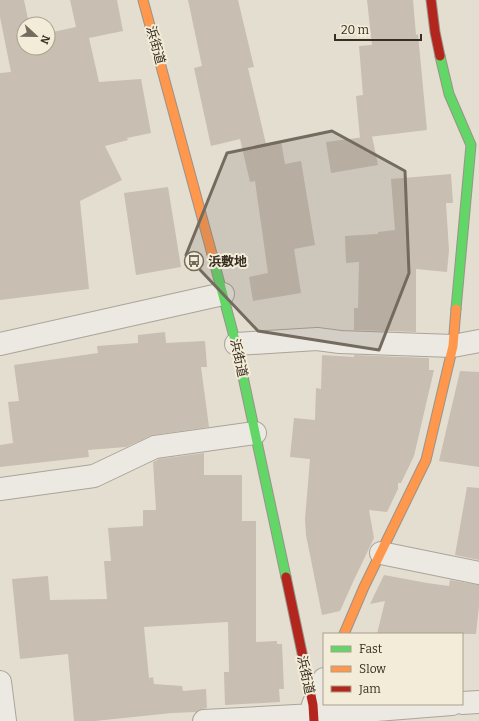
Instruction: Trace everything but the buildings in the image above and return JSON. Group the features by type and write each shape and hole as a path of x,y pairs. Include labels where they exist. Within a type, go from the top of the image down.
{"street":[{"name":"浜街道","path":"143,0 224,294 236,344 314,714"},
{"path":"344,633 364,587 426,460 453,346 475,142 449,94 435,32 431,0"},
{"path":"0,344 224,294"},
{"path":"236,344 317,339 340,342 453,346 479,341"},
{"path":"0,488 94,476 155,446 255,433"},
{"path":"381,553 479,573"},
{"path":"0,682 5,721"},
{"path":"314,714 323,682"},
{"path":"463,703 479,702"},
{"path":"204,721 438,705"}],"highlighted area":[{"path":"332,131 405,171 409,273 379,350 258,331 186,255 227,153"}],"traffic: fast":[{"path":"440,56 449,94 471,145 456,309"},
{"path":"212,254 236,344 286,577"}],"traffic: slow":[{"path":"143,0 212,254"},
{"path":"344,633 364,587 426,460 453,346 456,309"}],"traffic: jam":[{"path":"431,0 440,56"},
{"path":"286,577 313,705 314,721"}],"place":[{"name":"浜敷地","path":"194,261"}]}
